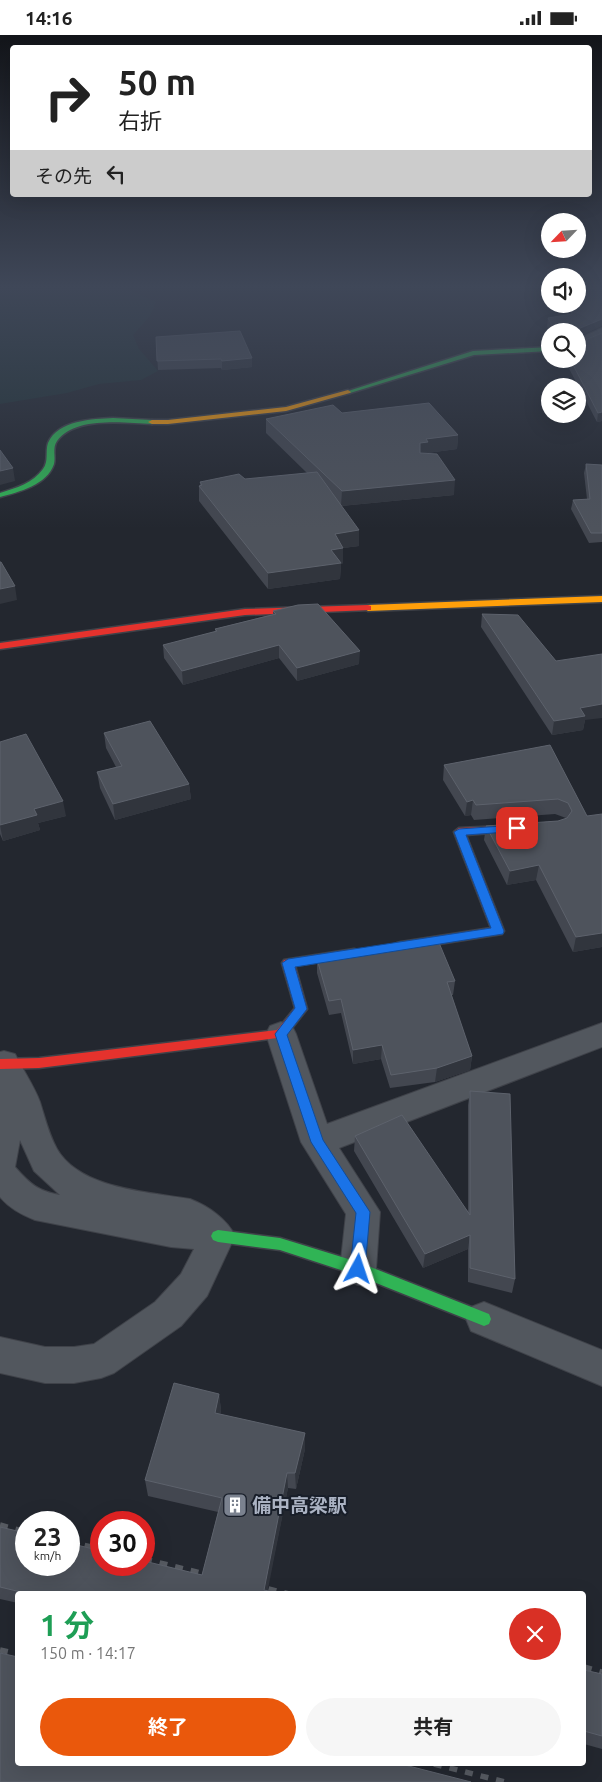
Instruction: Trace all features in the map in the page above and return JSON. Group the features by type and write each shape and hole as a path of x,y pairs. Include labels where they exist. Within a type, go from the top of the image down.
{"street":[{"path":"0,495 34,483 49,466 52,442 63,430 71,427 103,420 168,422 286,409 361,389 431,367"},
{"path":"0,646 245,613 602,599"},
{"path":"393,947 498,931 459,832 536,827"},
{"path":"1,1070 39,1063 281,1034 301,1009 288,963 364,952"},
{"path":"281,1034 317,1142 363,1212 358,1269"},
{"path":"317,1142 602,1035"},
{"path":"0,1165 5,1121 1,1070"},
{"path":"1,1070 23,1099 36,1140 46,1161 72,1185 107,1199 190,1215 218,1236"},
{"path":"0,1174 16,1192 35,1205 171,1232 280,1243 358,1269 602,1368"},
{"path":"0,1355 45,1365 74,1365 101,1360 168,1314 194,1285 218,1236"}],"shaded area":[{"path":"0,367 154,367 158,371 141,380 99,384 67,393 0,404"}],"building":[{"path":"602,367 602,412 598,413 586,390 586,378 580,378 575,368"},
{"path":"429,403 458,435 426,439 428,442 420,443 420,453 437,454 455,480 342,491 266,419 333,405 342,413"},
{"path":"0,450 13,468 0,471"},
{"path":"586,464 602,465 602,533 591,533 573,500 590,499"},
{"path":"317,472 359,530 335,534 343,548 331,550 341,563 268,573 199,486 202,485 200,482 239,474 245,479"},
{"path":"1,562 15,586 0,589"},
{"path":"318,604 360,651 297,668 279,645 182,671 163,645 217,631 215,629 276,614 273,611 298,605"},
{"path":"482,614 518,615 556,661 602,654 602,704 580,708 585,716 554,721"},
{"path":"150,721 189,784 113,804 97,772 122,766 104,733"},
{"path":"26,734 63,801 34,809 37,815 0,825 0,742"},
{"path":"550,745 587,816 602,814 602,933 576,937 539,865 510,871 486,826 558,821 567,818 572,811 568,803 558,799 476,805 473,800 467,802 444,765"},
{"path":"437,938 455,981 447,982 472,1056 437,1068 391,1075 382,1045 353,1050 341,999 329,1001 317,959"},
{"path":"470,1091 510,1094 515,1279 470,1268 470,1235 425,1254 355,1136 402,1115 470,1215"},
{"name":"備中高梁駅","path":"174,1383 219,1394 215,1413 305,1433 295,1473 287,1473 264,1590 268,1591 17,1591 0,1587 0,1527 15,1530 15,1576 80,1576 80,1546 90,1548 90,1576 155,1576 155,1564 202,1575 222,1498 145,1480"},
{"path":"0,1653 15,1656 15,1766 409,1766 471,1782 0,1782"},
{"path":"586,1670 602,1674 602,1736 586,1732"}],"railway":[{"path":"0,1525 15,1529"},
{"path":"80,1544 90,1547"},
{"path":"155,1562 217,1577"},
{"path":"253,1585 277,1591"},
{"path":"0,1650 15,1653"},
{"path":"586,1668 602,1672"},
{"path":"442,1766 505,1782"}],"traffic: fast":[{"path":"348,392 430,367"},
{"path":"0,495 21,488 40,478 49,466 52,443 62,432 73,426 113,420 152,422"},
{"path":"218,1236 280,1244 358,1269 484,1319"}],"traffic: slow":[{"path":"152,422 168,422 286,409 348,392"},
{"path":"368,608 602,599"}],"traffic: jam":[{"path":"0,646 245,612 368,608"},
{"path":"401,946 498,931 459,832 524,828"},
{"path":"0,1064 39,1063 281,1034 301,1009 288,963 354,953"}],"place":[{"name":"備中高梁駅","path":"235,1505"}],"route":[{"path":"358,1269 363,1212 317,1142 281,1034 301,1009 288,963 498,931 459,832 517,828"}]}
